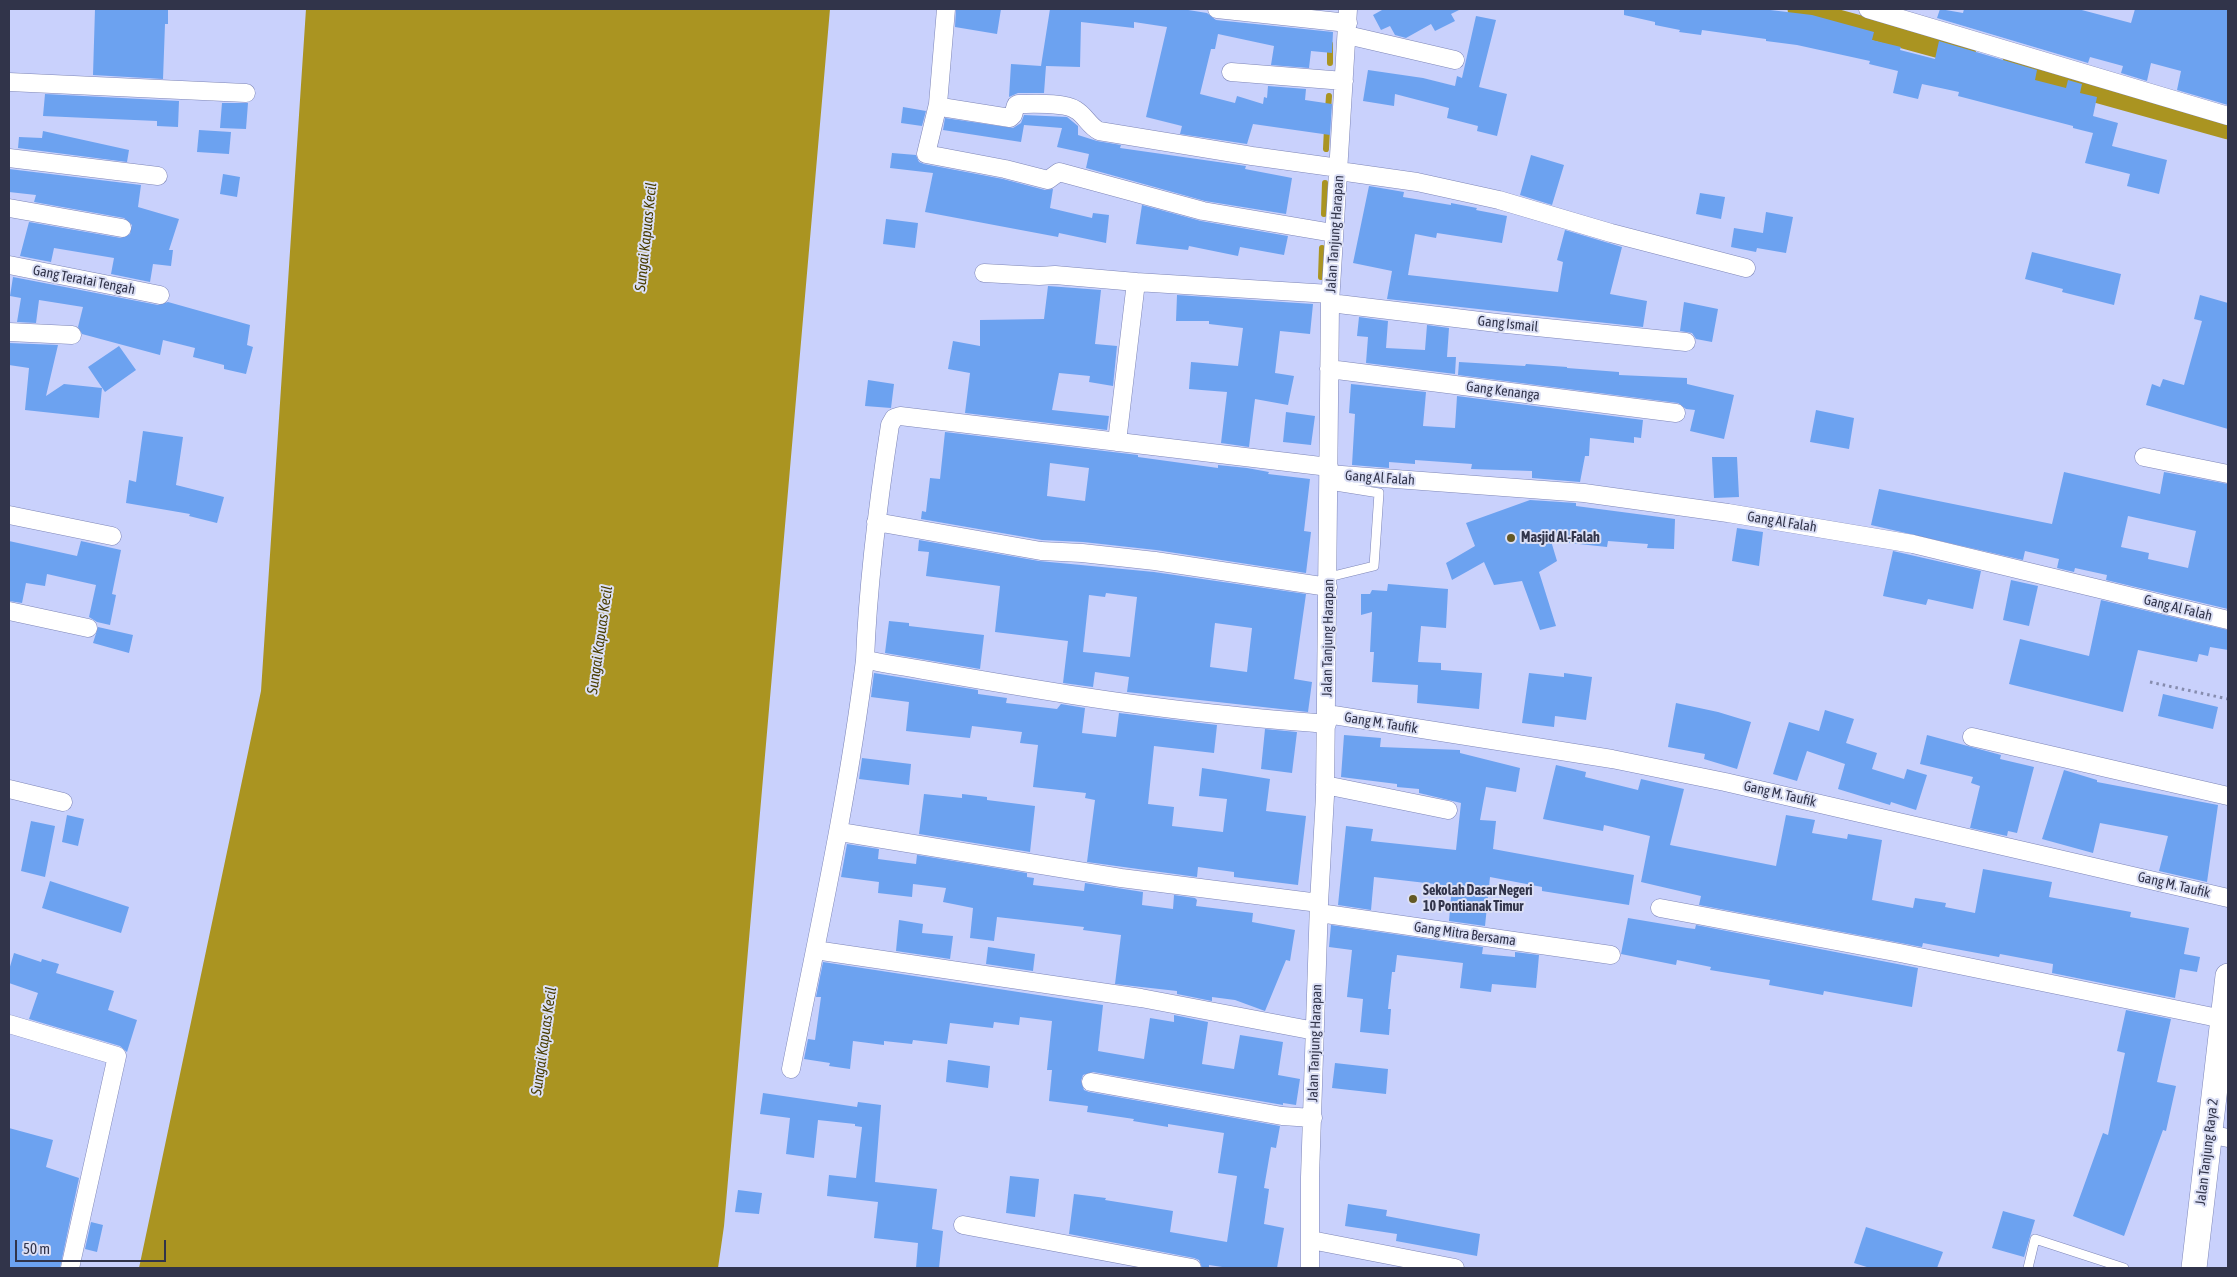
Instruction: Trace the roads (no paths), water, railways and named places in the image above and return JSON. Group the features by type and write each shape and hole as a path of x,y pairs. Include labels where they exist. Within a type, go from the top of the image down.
{"street":[{"path":"946,9 938,104 926,154 1005,169 1048,180 1059,172 1203,211 1334,233"},
{"path":"1217,9 1347,22 1455,60"},
{"path":"1868,9 2228,116"},
{"name":"Jalan Tanjung Harapan","path":"1310,1268 1310,1177 1319,908 1326,785 1330,299 1347,22"},
{"path":"1231,72 1344,81"},
{"path":"9,82 246,93"},
{"path":"938,104 941,107 1010,118 1018,104 1063,106 1078,110 1092,127 1099,131 1417,182 1499,200 1611,233 1746,268"},
{"path":"9,158 158,176"},
{"path":"9,208 122,228"},
{"name":"Gang Teratai Tengah","path":"9,265 160,295"},
{"name":"Gang Ismail","path":"984,273 1055,275 1330,299 1497,323 1686,342"},
{"path":"1117,442 1136,282"},
{"path":"9,332 72,335"},
{"name":"Gang Kenanga","path":"1329,369 1676,414"},
{"name":"Gang Al Falah","path":"792,1068 840,832 866,660 867,606 876,522 890,425 894,418 900,416 1117,442 1328,475 1584,493 1728,513 1913,544 2228,620"},
{"path":"2144,458 2228,474"},
{"path":"9,515 112,536"},
{"path":"876,522 1041,551 1155,560 1329,582"},
{"path":"9,612 88,628"},
{"name":"Gang M. Taufik","path":"866,660 1127,702 1216,714 1327,719 1612,759 1725,782 2228,898"},
{"path":"1972,737 2228,796"},
{"path":"1326,785 1448,810"},
{"path":"9,789 63,802"},
{"name":"Gang Mitra Bersama","path":"840,832 1610,955"},
{"path":"1660,908 1900,953 2223,1019"},
{"path":"815,950 1141,998 1315,1031"},
{"name":"Jalan Tanjung Raya 2","path":"2194,1268 2219,1136 2223,1019 2228,985"},
{"path":"9,1024 117,1056 70,1268"},
{"path":"1091,1082 1282,1116 1313,1118"},
{"path":"963,1225 1192,1268"},
{"path":"1311,1240 1455,1268"}],"lane":[{"path":"1328,475 1378,493 1374,566 1329,582"},
{"path":"2028,1268 2035,1239 2124,1268"}],"water":[{"name":"Sungai Kapuas Kecil","path":"306,9 830,9 724,1226 718,1268 139,1268 261,691"}],"waterway":[{"path":"1798,9 1966,55"},
{"path":"1330,44 1330,63"},
{"path":"2009,68 2228,129"},
{"path":"1328,110 1329,96"},
{"path":"1326,149 1327,128"},
{"path":"1324,214 1325,183"},
{"path":"1321,277 1322,248"}],"place":[{"name":"Masjid Al-Falah","path":"1511,538"},
{"name":"Sekolah Dasar Negeri 10 Pontianak Timur","path":"1413,899"}]}
